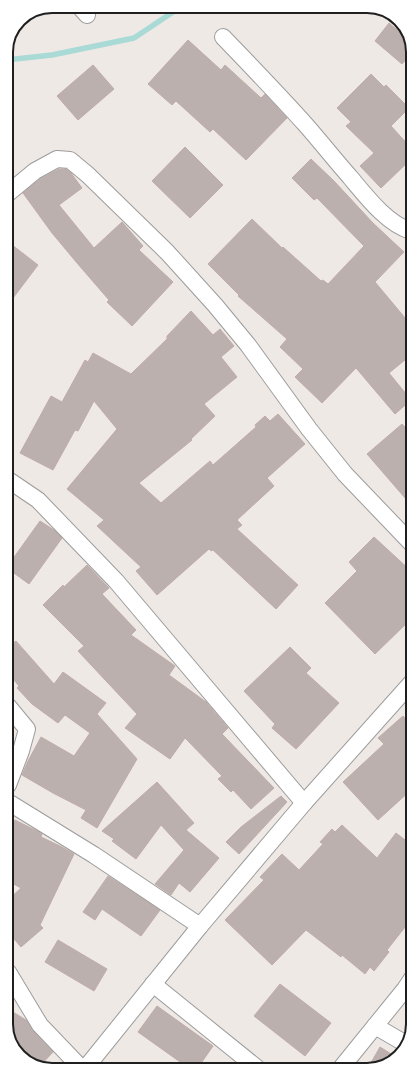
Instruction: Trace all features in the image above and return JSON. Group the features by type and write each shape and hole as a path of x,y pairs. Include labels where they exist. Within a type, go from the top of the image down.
{"street":[{"path":"223,37 296,114 373,204 389,219 406,229"},
{"path":"13,189 35,171 57,159 70,160 88,175 167,252 215,305 248,345 309,429 345,474 406,538"},
{"path":"13,483 38,500 116,581 304,802"},
{"path":"89,1063 200,926 304,802 406,689"},
{"path":"13,712 27,729 13,772"},
{"path":"13,805 94,855 200,926"},
{"path":"13,980 40,1025 76,1063"},
{"path":"153,984 251,1063"},
{"path":"345,1063 406,986"},
{"path":"375,1026 402,1041"}],"building":[{"path":"389,23 401,34 405,45 406,60 402,64 375,41"},
{"path":"188,40 221,70 225,65 261,98 265,94 287,118 246,160 213,129 210,132 176,101 172,105 148,84"},
{"path":"93,65 114,89 78,120 57,96"},
{"path":"371,74 384,87 386,85 406,105 406,111 391,126 406,142 406,164 381,188 360,166 374,153 346,126 351,122 337,108"},
{"path":"185,147 223,185 190,218 152,181"},
{"path":"311,159 334,181 373,223 404,252 375,282 406,319 406,359 389,373 406,394 406,404 395,414 356,368 322,403 295,377 303,369 280,347 287,339 238,296 239,295 208,264 252,219 282,248 283,247 321,281 323,280 328,284 364,246 317,198 314,200 292,178"},
{"path":"59,169 66,169 71,173 82,188 59,205 94,248 122,222 143,246 139,250 173,282 132,326 107,302 109,300 52,233 23,193 40,179"},
{"path":"13,246 38,265 13,298"},
{"path":"191,311 213,335 220,329 234,346 221,357 237,377 204,404 215,416 191,439 192,440 139,483 161,503 210,461 213,465 256,427 255,425 265,416 270,421 278,414 305,444 267,478 274,486 237,520 242,525 237,529 298,585 276,609 213,550 211,551 209,549 157,595 136,571 141,567 97,526 104,520 67,489 117,429 94,401 78,431 75,430 53,470 20,453 51,396 62,402 85,360 88,362 93,353 131,374 167,339 167,336"},
{"path":"402,424 406,428 406,499 367,454"},
{"path":"40,521 54,530 62,538 29,584 13,572 13,559"},
{"path":"374,537 406,566 406,624 375,654 325,603 357,571 349,562"},
{"path":"87,565 109,588 102,594 136,630 131,635 175,666 169,675 206,702 228,728 222,734 274,788 251,809 233,790 231,792 218,779 222,776 185,738 170,759 125,728 137,714 78,651 84,646 43,605 63,585 64,587"},
{"path":"16,641 54,684 63,672 106,703 97,714 137,759 97,828 81,818 86,810 22,775 41,737 74,756 90,733 65,715 58,723 32,704 17,688 19,686 13,679 13,643"},
{"path":"290,647 311,668 306,673 339,703 296,749 272,728 275,724 244,691"},
{"path":"403,716 406,719 406,794 378,820 343,782 384,744 378,738"},
{"path":"157,782 194,823 186,830 219,858 190,892 179,883 171,895 155,884 184,850 161,825 136,859 112,841 114,839 102,831"},
{"path":"281,796 287,802 239,854 226,842 241,827"},
{"path":"15,820 39,832 42,834 41,837 74,854 40,925 43,928 21,947 13,938 13,895 21,888 13,884 13,824"},
{"path":"342,825 377,858 396,833 406,841 406,926 387,950 389,952 374,971 370,967 365,974 342,955 341,957 306,930 272,965 225,920 264,880 260,877 282,854 299,870 323,844 320,842 332,829 335,832"},
{"path":"108,876 160,910 141,936 102,909 95,920 83,912"},
{"path":"58,940 107,969 94,991 45,962"},
{"path":"280,984 331,1023 305,1056 254,1016"},
{"path":"157,1006 213,1046 201,1063 182,1063 138,1032"},
{"path":"13,1012 26,1020 33,1031 53,1052 44,1062 28,1055 21,1048 15,1036 13,1029"},
{"path":"380,1047 391,1054 384,1059 371,1062"}],"waterway":[{"path":"13,59 52,55 134,38 172,13"}]}
